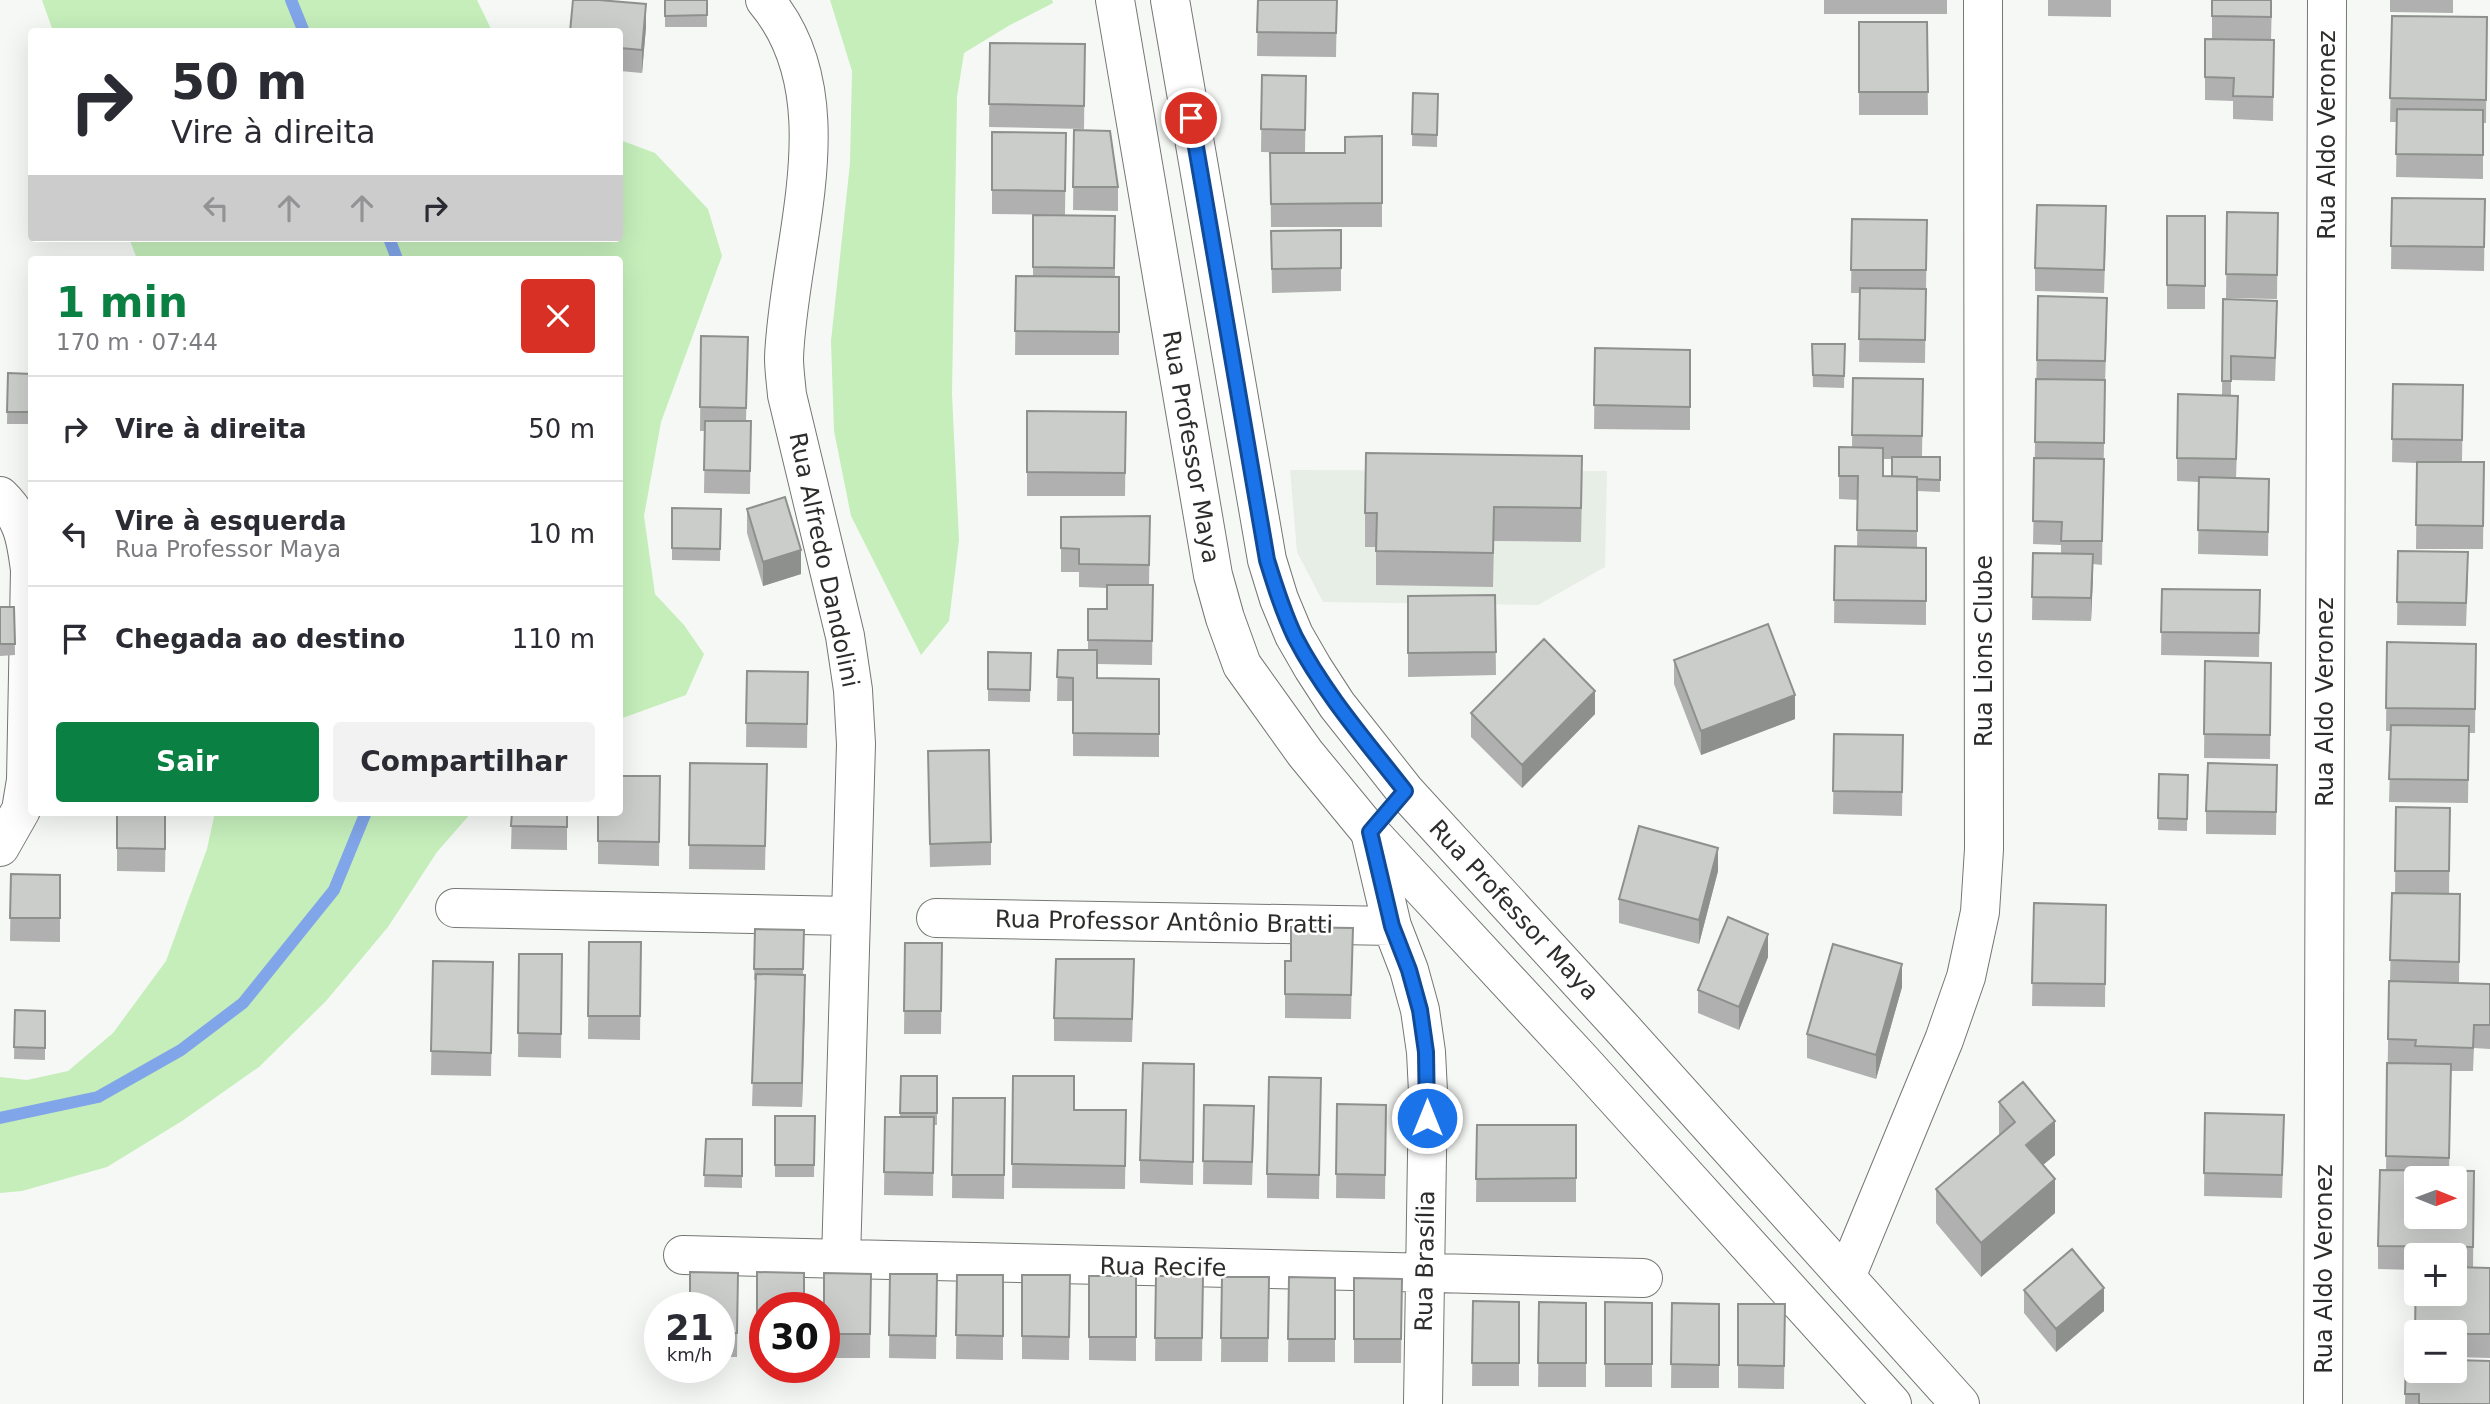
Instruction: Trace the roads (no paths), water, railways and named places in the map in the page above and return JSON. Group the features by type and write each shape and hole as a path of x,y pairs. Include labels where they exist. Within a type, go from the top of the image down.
{"street":[{"name":"Rua Alfredo Dandolini","path":"765,0 776,13 801,64 808,113 807,165 784,360 787,396 845,636 853,690 856,744 841,1259"},
{"name":"Rua Lions Clube","path":"1846,1278 1944,1040 1965,977 1980,912 1984,849 1983,0"},
{"name":"Rua Aldo Veronez","path":"2323,1404 2327,0"},
{"path":"1116,11 1171,6"},
{"name":"Rua Professor Maya","path":"1171,6 1267,560 1294,635 1312,668 1337,705 1405,791 1961,1404"},
{"name":"Rua Professor Maya","path":"1116,11 1213,575 1242,665 1305,753 1370,832 1583,1062 1892,1404"},
{"path":"1183,399 1237,386"},
{"path":"0,496 13,508 26,537 28,554"},
{"path":"0,847 20,810 26,780 28,675"},
{"path":"1370,832 1405,791"},
{"name":"Rua Brasília","path":"1370,832 1392,926 1409,970 1420,1010 1426,1052 1423,1404"},
{"path":"455,908 851,916"},
{"name":"Rua Professor Antônio Bratti","path":"936,918 1392,926"},
{"path":"1583,1062 1620,1026"},
{"name":"Rua Recife","path":"683,1255 1643,1278"},
{"path":"1809,1313 1846,1278"}],"waterway":[{"path":"291,0 302,28"},
{"path":"391,242 396,256"},
{"path":"0,1118 98,1097 181,1050 243,1003 334,890 364,816"}]}
